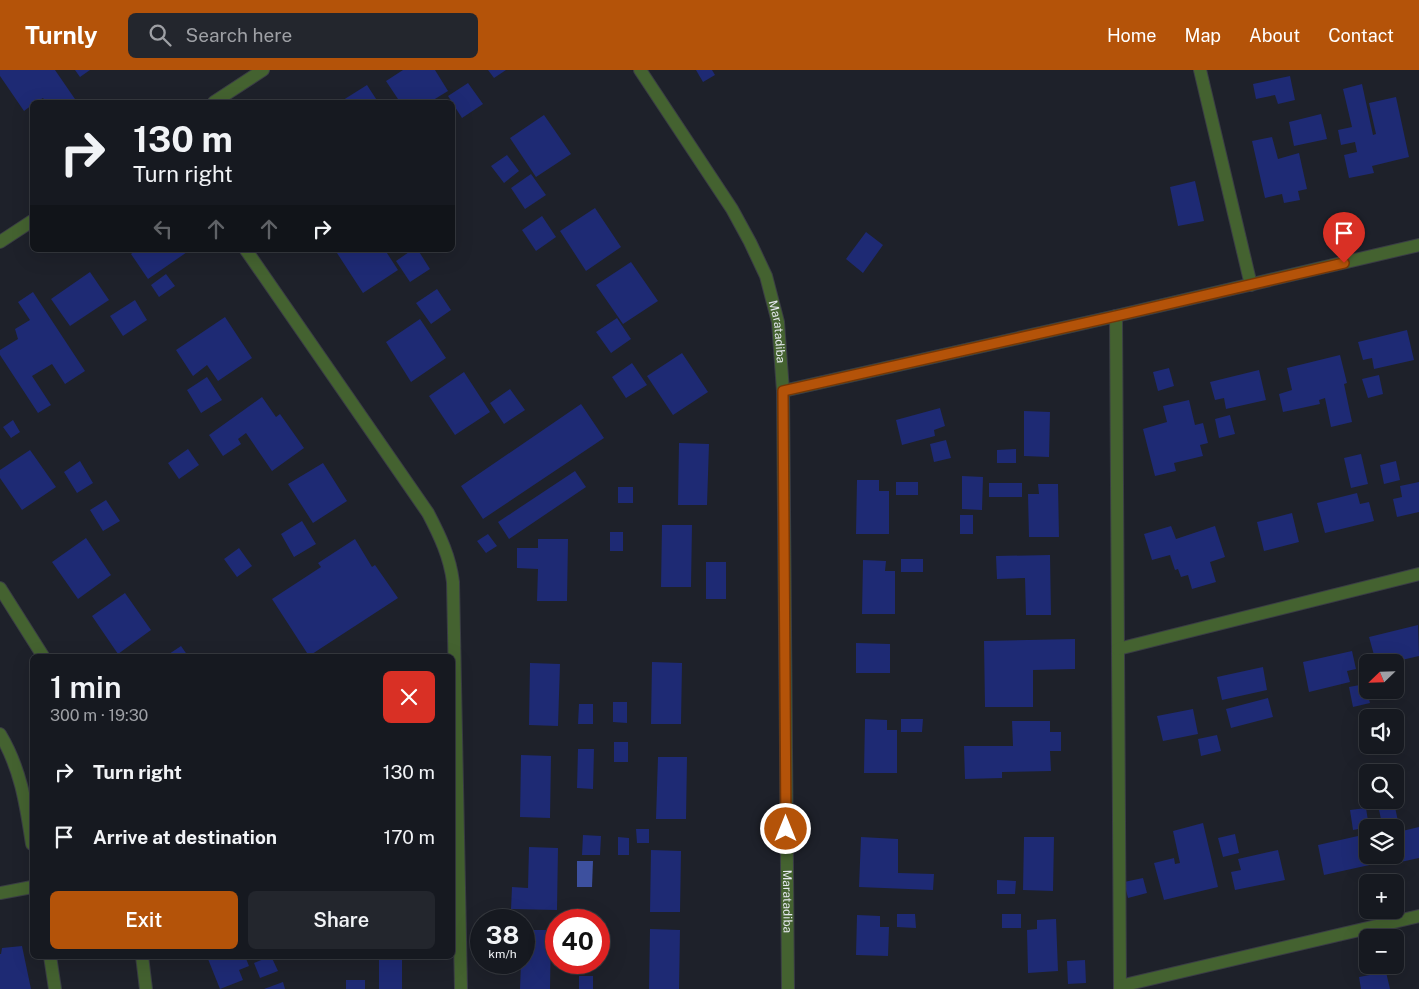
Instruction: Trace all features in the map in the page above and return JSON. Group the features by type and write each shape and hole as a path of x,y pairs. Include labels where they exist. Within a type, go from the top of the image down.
{"street":[{"path":"217,100 263,70"},
{"name":"Maratadiba","path":"640,70 732,209 766,276 778,322 783,391 788,989"},
{"path":"1200,70 1251,285"},
{"path":"0,242 30,222"},
{"path":"783,391 1419,245"},
{"path":"247,252 428,514 451,564 454,582 461,989"},
{"path":"1116,316 1120,987 1419,916"},
{"path":"1118,649 1419,574"},
{"path":"0,588 42,654"},
{"path":"0,734 14,763 23,789 30,832"},
{"path":"0,893 30,887"},
{"path":"50,959 54,989"},
{"path":"142,959 146,989"}],"water":[{"path":"577,861 593,861 592,887 577,887"}],"building":[{"path":"0,70 55,70 76,100 44,100 43,98 30,100 30,106 24,111 0,76"},
{"path":"75,70 90,70 80,77"},
{"path":"403,70 435,70 448,91 433,100 399,100 386,81"},
{"path":"488,70 506,70 494,78"},
{"path":"696,70 712,70 715,75 703,82"},
{"path":"1290,76 1295,100 1278,104 1275,95 1256,99 1253,84"},
{"path":"468,83 483,104 462,118 455,107 455,100 451,100 448,96"},
{"path":"1362,84 1373,135 1376,134 1369,103 1396,97 1409,157 1372,166 1374,173 1349,178 1344,155 1357,152 1355,142 1341,145 1338,130 1352,127 1343,89"},
{"path":"367,85 377,100 343,100"},
{"path":"1321,114 1327,139 1294,146 1289,122"},
{"path":"544,115 571,154 536,177 510,138"},
{"path":"1272,137 1278,159 1299,153 1307,189 1298,191 1300,200 1284,203 1282,194 1265,198 1252,141"},
{"path":"507,155 519,171 504,183 491,166"},
{"path":"531,174 546,195 525,209 511,188"},
{"path":"1195,181 1204,221 1178,226 1170,187"},
{"path":"595,208 621,247 586,271 560,231"},
{"path":"542,216 556,237 536,251 522,230"},
{"path":"866,232 883,245 863,273 846,259"},
{"path":"134,252 187,252 148,279 131,254"},
{"path":"386,252 398,270 363,293 337,253"},
{"path":"409,252 419,252 430,269 410,282 396,261"},
{"path":"631,262 658,301 623,324 596,285"},
{"path":"90,272 109,300 70,326 51,299"},
{"path":"166,274 175,286 159,297 151,285"},
{"path":"437,289 451,310 431,324 416,303"},
{"path":"33,292 85,371 65,384 52,364 32,376 51,405 38,413 0,355 0,350 18,339 15,329 30,320 18,302"},
{"path":"135,300 147,320 123,336 110,316"},
{"path":"225,317 252,358 218,381 207,365 193,376 176,350"},
{"path":"617,318 631,339 611,353 596,332"},
{"path":"420,319 446,358 411,382 386,342"},
{"path":"1407,330 1414,360 1374,369 1372,358 1363,360 1358,342"},
{"path":"682,353 708,392 673,415 647,376"},
{"path":"1340,355 1347,383 1344,384 1352,422 1331,427 1325,398 1319,400 1320,404 1283,412 1279,394 1292,390 1287,368"},
{"path":"632,363 647,385 626,398 612,377"},
{"path":"1169,368 1174,386 1158,391 1153,372"},
{"path":"1259,370 1266,400 1226,409 1224,398 1215,400 1210,382"},
{"path":"464,372 490,412 455,435 429,396"},
{"path":"1379,375 1383,394 1368,398 1362,379"},
{"path":"207,377 222,400 201,413 187,390"},
{"path":"510,389 525,410 504,424 490,403"},
{"path":"262,397 276,417 280,414 304,448 272,471 246,433 238,439 241,444 223,456 209,435"},
{"path":"1189,400 1195,425 1203,423 1208,443 1200,445 1203,456 1174,463 1176,471 1155,476 1143,429 1167,422 1163,406"},
{"path":"581,404 604,438 483,519 461,486"},
{"path":"940,408 945,426 934,430 935,436 902,445 896,420"},
{"path":"1024,411 1050,412 1049,457 1024,456"},
{"path":"1230,415 1235,434 1219,438 1215,419"},
{"path":"13,420 20,432 11,438 3,427"},
{"path":"946,440 951,458 934,462 930,444"},
{"path":"679,443 709,444 707,505 678,505"},
{"path":"188,449 199,465 179,479 168,463"},
{"path":"1016,449 1016,463 997,463 997,450"},
{"path":"30,450 56,487 22,510 0,478 0,470"},
{"path":"1361,454 1368,484 1351,488 1344,458"},
{"path":"80,461 93,483 77,493 64,472"},
{"path":"1396,461 1400,480 1384,484 1380,465"},
{"path":"323,463 347,501 313,523 288,484"},
{"path":"575,471 586,487 509,539 498,522"},
{"path":"962,476 983,477 982,510 962,509"},
{"path":"857,480 879,480 879,491 889,491 889,534 856,534"},
{"path":"896,482 918,482 918,495 896,495"},
{"path":"1419,482 1419,512 1397,517 1393,499 1402,497 1400,486"},
{"path":"989,483 1022,483 1022,497 989,497"},
{"path":"1038,484 1058,484 1059,537 1029,537 1028,494 1039,494"},
{"path":"618,487 633,487 633,503 618,503"},
{"path":"1357,493 1360,504 1369,502 1374,521 1325,533 1317,503"},
{"path":"106,500 120,521 103,531 90,510"},
{"path":"1292,513 1299,542 1264,551 1257,522"},
{"path":"960,515 973,515 973,534 960,534"},
{"path":"302,521 316,544 294,557 281,534"},
{"path":"662,525 692,525 691,587 661,587"},
{"path":"1171,526 1176,539 1215,526 1225,557 1210,562 1216,582 1192,589 1188,575 1181,577 1178,569 1175,570 1170,555 1152,560 1144,534"},
{"path":"610,532 623,532 623,551 610,551"},
{"path":"488,534 497,546 486,553 477,541"},
{"path":"86,538 111,575 78,599 52,562"},
{"path":"355,539 372,567 375,565 398,598 312,654 308,654 272,599 321,567 318,563"},
{"path":"538,539 568,539 567,601 537,601 538,569 517,568 517,548 538,548"},
{"path":"239,548 252,566 237,577 224,559"},
{"path":"1050,555 1051,615 1026,615 1025,578 997,579 996,556"},
{"path":"901,559 923,559 923,572 901,572"},
{"path":"863,560 886,561 885,571 895,571 895,614 862,614"},
{"path":"706,562 726,562 726,599 706,599"},
{"path":"125,593 151,630 118,654 92,616"},
{"path":"1418,625 1419,656 1404,659 1404,654 1374,654 1369,637"},
{"path":"1075,639 1075,669 1033,670 1033,707 985,707 984,641"},
{"path":"856,643 890,644 890,673 856,673"},
{"path":"181,646 187,654 169,654"},
{"path":"1352,651 1356,669 1347,671 1350,682 1309,692 1303,662"},
{"path":"652,662 682,663 681,724 651,724"},
{"path":"530,663 560,664 558,726 529,725"},
{"path":"1263,667 1267,690 1222,700 1217,677"},
{"path":"1359,685 1359,699 1369,699 1370,703 1353,707 1349,687"},
{"path":"1268,698 1273,717 1231,728 1226,709"},
{"path":"613,702 627,702 627,723 613,722"},
{"path":"579,704 593,704 593,724 578,724"},
{"path":"1193,709 1198,734 1163,741 1157,716"},
{"path":"865,719 887,720 887,730 897,730 897,773 864,773"},
{"path":"901,719 923,719 922,732 901,732"},
{"path":"1012,721 1050,721 1050,732 1061,732 1061,751 1050,751 1051,771 1002,772 1002,778 965,779 964,746 1013,746"},
{"path":"1217,735 1221,751 1201,756 1198,739"},
{"path":"614,742 628,742 628,762 614,762"},
{"path":"578,749 594,749 593,789 577,788"},
{"path":"521,755 551,756 550,818 520,817"},
{"path":"658,757 687,757 686,819 656,819"},
{"path":"1366,809 1368,819 1359,819 1359,829 1353,830 1350,810"},
{"path":"1395,809 1398,819 1381,819 1379,810"},
{"path":"1203,823 1218,887 1164,900 1154,863 1174,858 1175,864 1180,863 1173,831"},
{"path":"1419,827 1419,858 1404,861 1404,831"},
{"path":"636,829 649,829 649,843 637,843"},
{"path":"1235,834 1239,853 1223,857 1218,838"},
{"path":"583,835 601,836 600,855 582,855"},
{"path":"1358,836 1359,864 1374,864 1324,875 1318,845"},
{"path":"618,837 629,838 629,855 618,855"},
{"path":"861,837 898,839 898,873 934,874 933,890 859,887"},
{"path":"1024,837 1054,837 1053,891 1023,890"},
{"path":"529,847 558,848 557,909 511,909 512,887 528,888"},
{"path":"651,850 681,851 680,912 650,912"},
{"path":"1278,850 1285,880 1235,890 1231,872 1241,870 1238,859"},
{"path":"1143,878 1147,893 1128,898 1124,882"},
{"path":"997,880 1016,881 1015,894 997,894"},
{"path":"897,914 915,914 916,928 897,927"},
{"path":"1002,914 1021,914 1021,928 1002,928"},
{"path":"857,915 880,916 880,927 889,927 888,956 856,955"},
{"path":"1056,919 1058,971 1028,973 1027,930 1037,929 1037,920"},
{"path":"650,929 680,930 679,989 649,989"},
{"path":"535,930 545,930 545,974 550,974 550,989 520,989 521,974 535,974"},
{"path":"22,946 31,989 0,989 0,954 2,948"},
{"path":"208,959 246,959 249,966 239,970 243,980 220,989"},
{"path":"264,959 272,959 278,971 260,978 254,963"},
{"path":"379,959 402,959 402,989 379,989"},
{"path":"1085,960 1086,983 1068,984 1067,961"},
{"path":"1386,974 1390,989 1361,989 1359,977"},
{"path":"579,976 593,976 593,989 579,989"},
{"path":"346,980 365,980 365,989 346,989"},
{"path":"283,982 285,989 264,989"}],"route":[{"path":"786,829 783,391 1344,263"}]}
